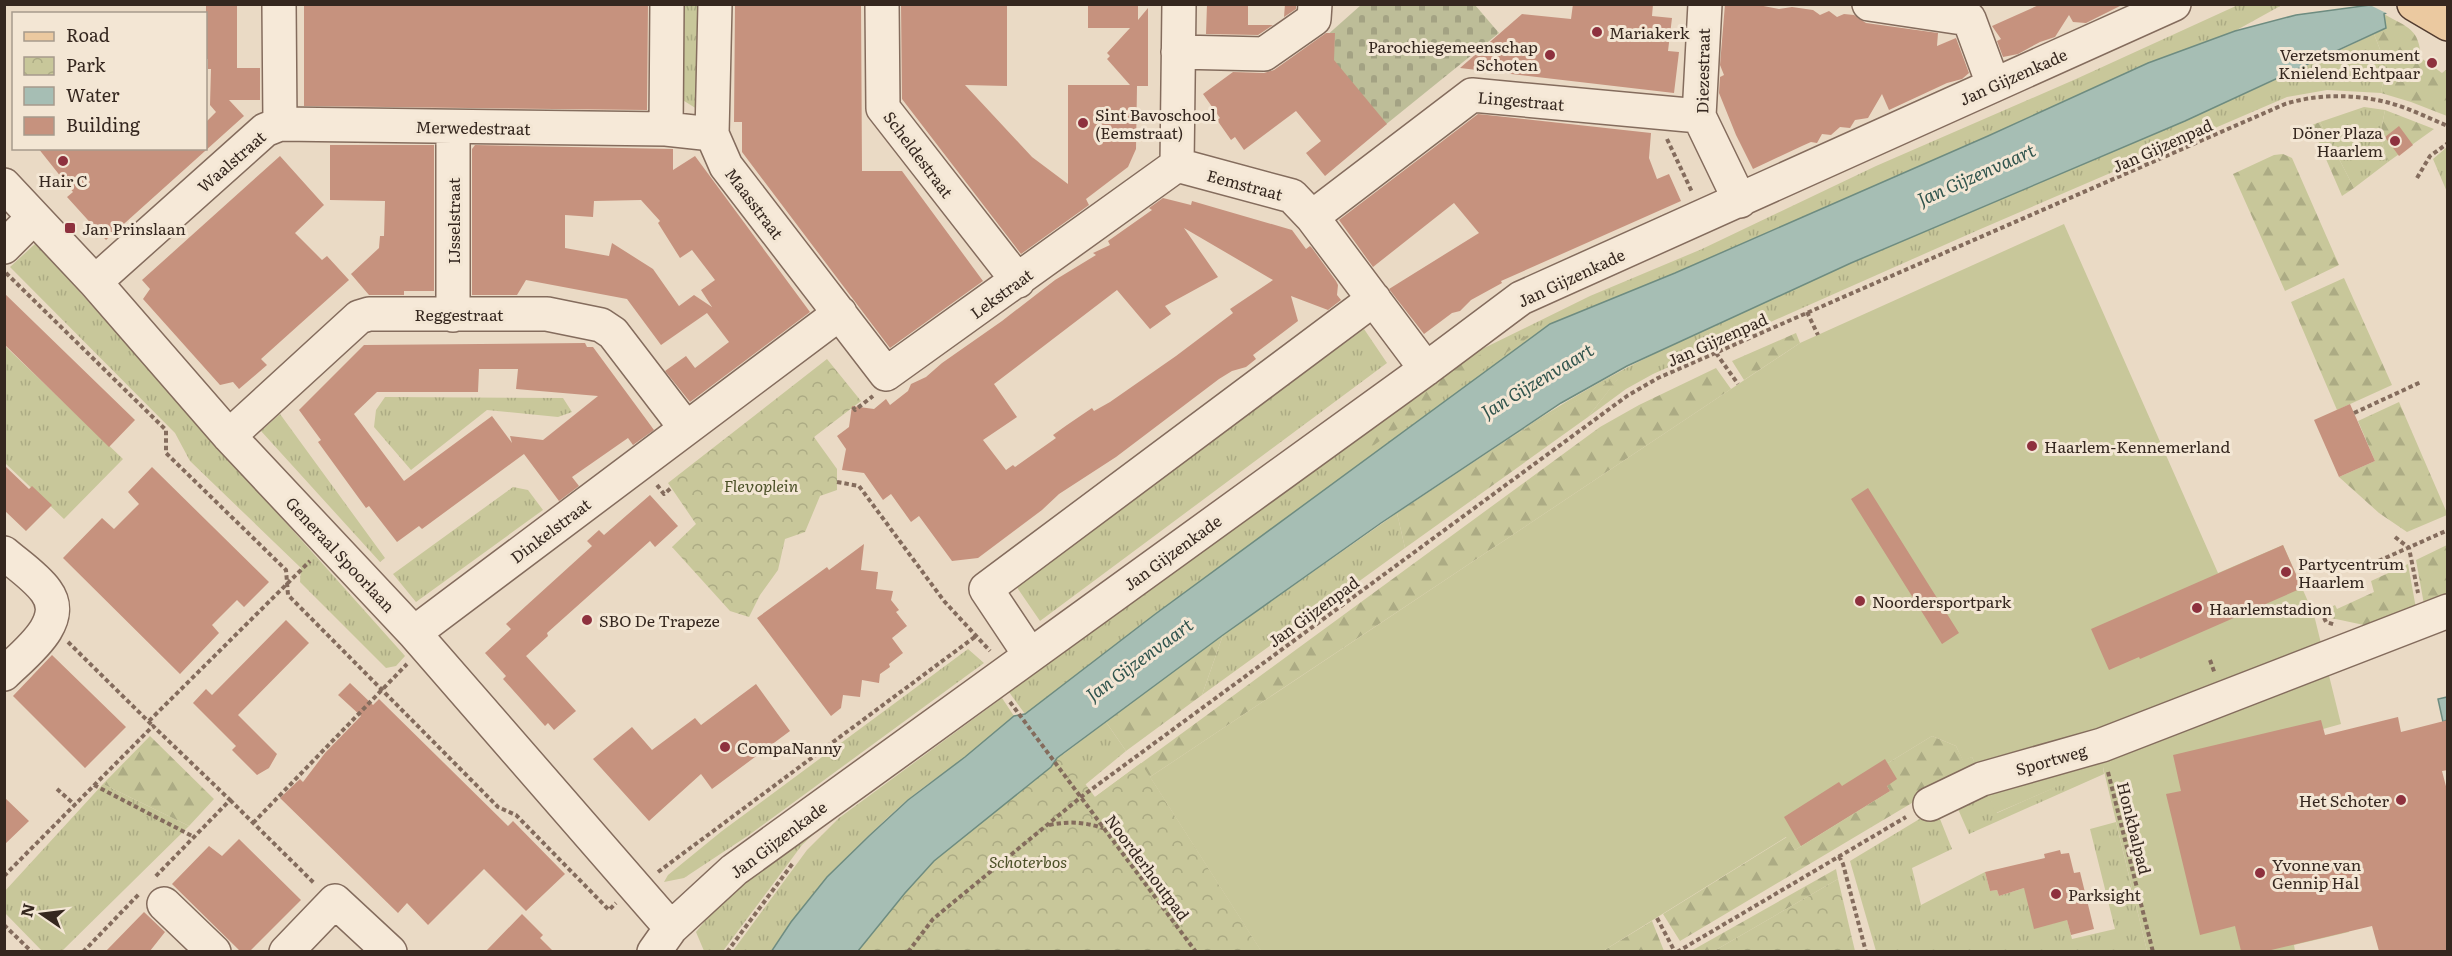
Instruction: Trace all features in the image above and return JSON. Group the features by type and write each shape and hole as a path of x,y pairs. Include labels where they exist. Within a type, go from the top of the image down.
{"main road":[{"path":"2414,4 2448,24"}],"street":[{"name":"Waalstraat","path":"95,282 265,130 280,124 279,4"},
{"path":"666,129 667,4"},
{"name":"Maasstraat","path":"715,4 712,134 726,166 840,313"},
{"name":"Scheldestraat","path":"882,4 884,108 1018,281"},
{"path":"1177,165 1179,4"},
{"path":"1178,52 1264,54 1314,19 1315,4"},
{"name":"Diezestraat","path":"1705,4 1699,117 1740,201"},
{"path":"1869,4 1969,19 1993,84"},
{"name":"Jan Gijzenkade","path":"663,940 734,870 1521,298 2174,4"},
{"name":"Lingestraat","path":"1312,217 1472,95 1699,117"},
{"name":"Merwedestraat","path":"280,124 666,129 712,134"},
{"name":"IJsselstraat","path":"453,128 453,315"},
{"name":"Lekstraat","path":"840,313 886,374 1177,165"},
{"name":"Eemstraat","path":"1177,165 1292,196 1312,217 1426,369"},
{"name":"Generaal Spoorlaan","path":"4,185 95,282 229,436 420,639 637,888 663,940"},
{"path":"4,247 34,217"},
{"path":"1018,664 986,589 1374,299"},
{"path":"685,428 840,313"},
{"name":"Reggestraat","path":"229,436 359,318 369,314 547,314 601,326 613,333 685,428"},
{"name":"Dinkelstraat","path":"420,639 685,428"},
{"path":"4,553 47,592 52,610 49,629 4,674"},
{"name":"Sportweg","path":"1930,804 1982,779 2102,745 2435,616"},
{"path":"286,951 335,901 390,951"},
{"path":"164,904 214,951"}],"path":[{"name":"Jan Gijzenpad","path":"908,951 933,919 1081,796 1627,396 1658,378 2285,104 2308,97 2387,102 2448,126"},
{"path":"1655,112 1703,218"},
{"path":"2417,178 2430,156 2448,142"},
{"path":"4,272 166,430 166,453 286,570 288,595 498,807 516,815 609,910 623,896 637,888 976,636"},
{"path":"1807,312 1818,335"},
{"path":"1716,352 1738,384"},
{"path":"2354,413 2421,382"},
{"path":"837,482 859,486 944,601 976,636 1018,664"},
{"path":"2365,567 2448,530"},
{"path":"2396,537 2409,548 2435,616"},
{"path":"148,721 329,542"},
{"path":"49,629 59,633 335,901"},
{"path":"253,823 382,690 420,639"},
{"name":"Noorderhoutpad","path":"1012,706 1196,951"},
{"path":"4,876 153,726"},
{"name":"Honkbalpad","path":"2102,745 2153,951"},
{"path":"94,785 194,837"},
{"path":"57,789 75,805"},
{"path":"83,951 230,800"},
{"path":"1658,918 1676,951 1930,804"},
{"path":"1046,825 1066,821 1086,822 1104,828"},
{"path":"1839,856 1866,951"},
{"path":"4,925 32,951"}],"green space":[{"path":"681,5 708,5 697,109 681,99"},
{"path":"1361,5 1475,5 1499,33 1379,130 1325,61 1325,37"},
{"path":"2238,5 2282,5 2235,31 2148,63 1675,273 1550,324 1154,615 1025,714 1009,692 1423,387 1478,351 1590,296 1702,249 1876,166"},
{"path":"2384,14 2411,30 2418,40 2421,58 2442,73 2447,69 2447,116 2381,93 2386,65 2374,34 2386,28"},
{"path":"2374,34 2386,65 2381,93 2327,90 2287,97 1653,374 1626,389 1588,417 1619,377 1513,436 1584,391 1695,334 1880,251 2164,129"},
{"path":"2364,107 2385,110 2380,135 2388,162 2354,188 2320,122"},
{"path":"2385,110 2434,129 2388,162 2380,135"},
{"path":"2320,122 2354,188 2342,196 2316,136 2304,128"},
{"path":"2447,147 2447,192 2433,159"},
{"path":"2283,154 2292,158 2339,265 2285,291 2233,174 2274,155"},
{"name":"Noordersportpark","path":"2064,224 2218,573 2283,545 2314,615 2341,724 2323,729 2322,820 2349,932 2294,945 2295,951 2147,951 2103,767 1996,813 1972,757 1963,761 1956,746 1932,736 1888,763 1897,779 1887,786 1890,791 1795,850 1786,837 1603,951 1261,951 1150,777 1800,343"},
{"path":"36,243 405,656 396,666 386,668 300,582 301,568 190,461 175,433 10,267"},
{"path":"2344,278 2392,385 2337,410 2291,302"},
{"path":"1364,329 1387,363 1040,621 1014,583"},
{"path":"1536,332 1364,452 1347,445 1458,364"},
{"path":"1796,333 1800,343 1744,380 1732,361"},
{"path":"4,345 123,459 64,519 5,463"},
{"name":"Flevoplein","path":"827,359 861,401 814,437 837,469 837,490 820,496 805,532 785,539 778,570 760,595 749,617 730,611 672,547 696,524 668,483"},
{"path":"1716,368 1731,389 1150,777 1261,951 1095,797 1600,427 1639,405"},
{"path":"1621,375 1588,417 1405,548 1397,513 1513,436"},
{"path":"385,397 563,398 572,412 558,417 487,410 411,470 374,427 376,410"},
{"path":"2399,402 2447,513 2447,515 2407,532 2379,513 2339,477 2375,461 2358,421"},
{"path":"280,414 385,558 380,562 261,431"},
{"path":"513,487 528,490 543,510 416,602 393,574"},
{"path":"1397,513 1405,548 1202,695 1223,635"},
{"path":"2447,545 2447,602 2425,610 2416,560"},
{"path":"2408,564 2417,614 2378,628 2331,618 2327,609 2335,605 2337,609 2374,592 2371,581"},
{"path":"1223,635 1202,695 1126,751 1106,722"},
{"path":"968,649 984,663 749,835 684,878 664,882 668,875 722,831"},
{"path":"1002,698 1014,716 906,801 869,836 817,891 771,951 732,952 807,850 839,818"},
{"path":"1106,722 1126,751 1080,789 1057,759"},
{"name":"Schoterbos","path":"1045,730 1095,797 1141,763 1261,951 818,952"},
{"path":"150,736 214,799 189,826 103,784"},
{"path":"1932,736 1956,746 1963,760 1972,757 1978,770 1927,794 1680,941 1663,914 1787,837 1795,850 1890,791 1887,786 1888,763"},
{"path":"2103,766 2104,774 1969,834 1954,800 1984,785 1997,813"},
{"path":"103,784 189,826 62,951 42,951 5,913 4,892"},
{"path":"1936,809 1952,849 1912,868 1921,905 1985,872 1990,891 1997,890 1999,896 2024,888 2052,924 2066,916 2072,939 2115,929 2090,829 2116,822 2147,951 1876,951 1850,861"},
{"path":"835,814 802,845 723,951 704,951 696,932 727,898 761,868"},
{"path":"1836,869 1838,879 1714,951 1691,951"},
{"path":"1838,879 1855,951 1714,951"},
{"path":"1652,921 1664,951 1603,951"}],"water":[{"name":"Jan Gijzenvaart","path":"2370,5 2401,5 2384,14 2386,28 2185,121 1851,263 1627,366 1561,403 1381,523 1223,635 1057,758 1051,767 934,861 858,951 771,952 791,922 827,877 908,800 1014,716 1025,714 1154,615 1550,324 1675,273 2148,63 2235,31 2296,15"},
{"path":"2447,697 2447,720 2443,722 2438,699"}],"pier":[{"path":"2404,4 2388,14 2370,5"}],"building":[{"path":"206,4 237,4 237,68 260,68 260,100 229,100 244,116 207,149 207,121 216,112 210,105 211,69 208,69 207,59"},
{"path":"304,4 648,4 647,110 304,106"},
{"path":"735,4 861,4 862,171 902,171 983,281 890,348 742,152 742,122 734,122"},
{"path":"901,4 1007,4 1007,86 965,85 1032,157 1068,184 1068,85 1130,85 1107,59 1110,56 1107,53 1130,28 1088,28 1088,4 1138,4 1138,20 1148,8 1148,86 1137,86 1136,149 1128,167 1086,199 1089,205 1021,254 902,99"},
{"path":"1207,4 1248,4 1248,25 1273,25 1258,35 1206,34"},
{"path":"1285,4 1296,4 1296,9 1284,17"},
{"path":"1573,4 1653,4 1652,16 1672,18 1668,51 1679,52 1674,93 1460,68 1522,14 1571,19"},
{"path":"1725,4 1753,4 1779,9 1792,7 1813,10 1820,15 1829,11 1837,17 1844,14 1854,15 1866,23 1938,33 1937,46 1956,38 1969,73 1962,79 1947,83 1889,110 1882,94 1868,118 1855,120 1850,128 1840,127 1831,135 1822,134 1817,143 1811,142 1753,169 1719,93 1720,77 1724,75 1720,65"},
{"path":"2041,4 2124,4 2086,23 2073,22 2069,15 2055,37 2018,54 2003,57 1997,41 2001,39 1992,26"},
{"path":"1326,33 1335,33 1334,60 1387,124 1325,176 1306,153 1321,141 1296,111 1244,150 1235,137 1231,140 1217,120 1220,118 1203,94 1233,72 1264,73 1274,70"},
{"path":"1478,114 1651,133 1649,158 1657,179 1669,174 1681,201 1501,281 1502,283 1471,300 1460,311 1452,313 1424,334 1389,289 1479,233 1454,203 1373,267 1339,220"},
{"path":"2399,126 2413,145 2399,156 2385,137"},
{"path":"330,145 434,145 434,291 404,291 404,295 369,295 351,274 379,248 380,236 384,236 385,201 330,200"},
{"path":"475,145 673,149 673,170 695,156 810,312 690,402 665,371 686,356 695,368 729,342 707,313 661,345 627,299 526,280 517,295 472,295 472,149","holes":["641,200 660,221 658,223 680,258 692,250 715,280 701,290 712,307 694,295 679,306 653,269 612,243 609,256 565,248 565,215 593,217 594,201"]},
{"path":"40,150 206,150 106,240 67,197 73,192"},
{"path":"280,156 324,205 295,233 322,260 327,256 349,280 261,359 267,365 239,389 233,382 220,385 143,299 150,289 142,280"},
{"path":"1163,198 1191,205 1192,201 1292,230 1306,249 1310,246 1312,248 1336,281 1337,295 1341,300 1328,310 1291,296 1298,321 1253,355 1256,359 1246,367 1232,371 1219,379 1116,457 1059,494 1042,510 978,558 952,561 919,516 911,522 891,494 883,500 864,473 842,470 846,449 837,436 849,427 852,406 874,409 886,399 890,405 908,391 911,384 926,377 1055,280 1096,255 1093,253 1110,245 1108,241 1152,210 1149,208","holes":["1184,228 1273,280 1230,309 1233,313 1176,356 1110,402 1094,411 1092,408 1067,425 1053,435 1056,438 1015,467 1013,465 1006,470 983,440 1017,417 994,384 1117,290 1150,329 1171,314 1165,306 1218,277"]},
{"path":"4,293 135,420 109,447 4,344"},
{"path":"585,343 587,347 593,347 654,430 633,445 628,438 572,477 579,486 559,501 524,454 422,529 419,526 397,542 369,506 366,508 318,442 321,440 299,410 364,345","holes":["479,369 518,369 516,389 598,396 543,440 510,436 512,443 492,416 404,481 354,414 377,392 478,392"]},
{"path":"2350,404 2375,461 2339,477 2314,420"},
{"path":"4,465 29,489 32,486 52,505 26,531 4,510"},
{"path":"152,467 269,582 244,607 237,600 212,625 219,633 180,674 63,558 102,518 114,529 139,504 128,492"},
{"path":"1868,488 1959,633 1942,644 1851,499"},
{"path":"650,495 678,526 655,547 650,541 547,633 548,636 526,656 576,711 554,730 548,723 545,726 503,679 506,676 485,653 511,629 506,624 592,546 587,541 599,530 604,535"},
{"path":"864,544 861,570 878,572 876,589 893,591 891,600 899,610 896,612 907,626 892,638 903,653 880,674 879,683 862,680 860,697 843,695 841,708 831,716 757,618 827,567 829,570"},
{"name":"Haarlemstadion","path":"2283,545 2302,588 2140,659 2139,657 2109,670 2091,629"},
{"path":"286,620 309,643 238,715 277,754 269,768 257,775 232,750 236,746 193,703 206,689 212,695"},
{"path":"52,655 126,727 85,768 13,696"},
{"path":"350,683 373,705 379,699 508,826 513,821 565,874 526,911 484,869 428,925 407,903 398,913 280,798 300,779 303,782 325,753 361,716 338,695"},
{"path":"756,684 790,731 712,789 701,774 649,821 593,759 632,727 652,750 695,718 701,725"},
{"path":"2398,717 2401,732 2448,720 2448,770 2442,771 2448,794 2448,951 2379,951 2372,926 2267,951 2241,951 2235,926 2200,935 2166,794 2181,791 2173,755 2321,720 2325,735"},
{"path":"1885,759 1897,779 1887,786 1890,791 1801,846 1784,817 1839,782 1842,786"},
{"path":"4,797 29,821 4,845"},
{"path":"239,839 301,900 250,951 240,951 172,884 209,846 222,856"},
{"name":"Parksight","path":"2060,850 2061,854 2069,853 2074,873 2080,872 2094,929 2071,935 2067,920 2034,929 2024,888 1999,896 1997,890 1990,891 1985,872 2045,858 2044,854"},
{"path":"144,912 165,932 150,951 106,951"},
{"path":"522,914 543,935 540,938 553,951 486,951"}],"place":[{"name":"Mariakerk","path":"1597,32"},
{"name":"Parochiegemeenschap Schoten","path":"1550,55"},
{"name":"Verzetsmonument Knielend Echtpaar","path":"2432,63"},
{"name":"Sint Bavoschool (Eemstraat)","path":"1083,123"},
{"name":"Döner Plaza Haarlem","path":"2395,141"},
{"name":"Hair C","path":"63,161"},
{"name":"Jan Prinslaan","path":"70,228"},
{"name":"Haarlem-Kennemerland","path":"2032,446"},
{"name":"Partycentrum Haarlem","path":"2286,572"},
{"name":"Noordersportpark","path":"1860,601"},
{"name":"Haarlemstadion","path":"2197,608"},
{"name":"SBO De Trapeze","path":"587,620"},
{"name":"CompaNanny","path":"725,747"},
{"name":"Het Schoter","path":"2401,800"},
{"name":"Yvonne van Gennip Hal","path":"2260,873"},
{"name":"Parksight","path":"2056,894"}]}
